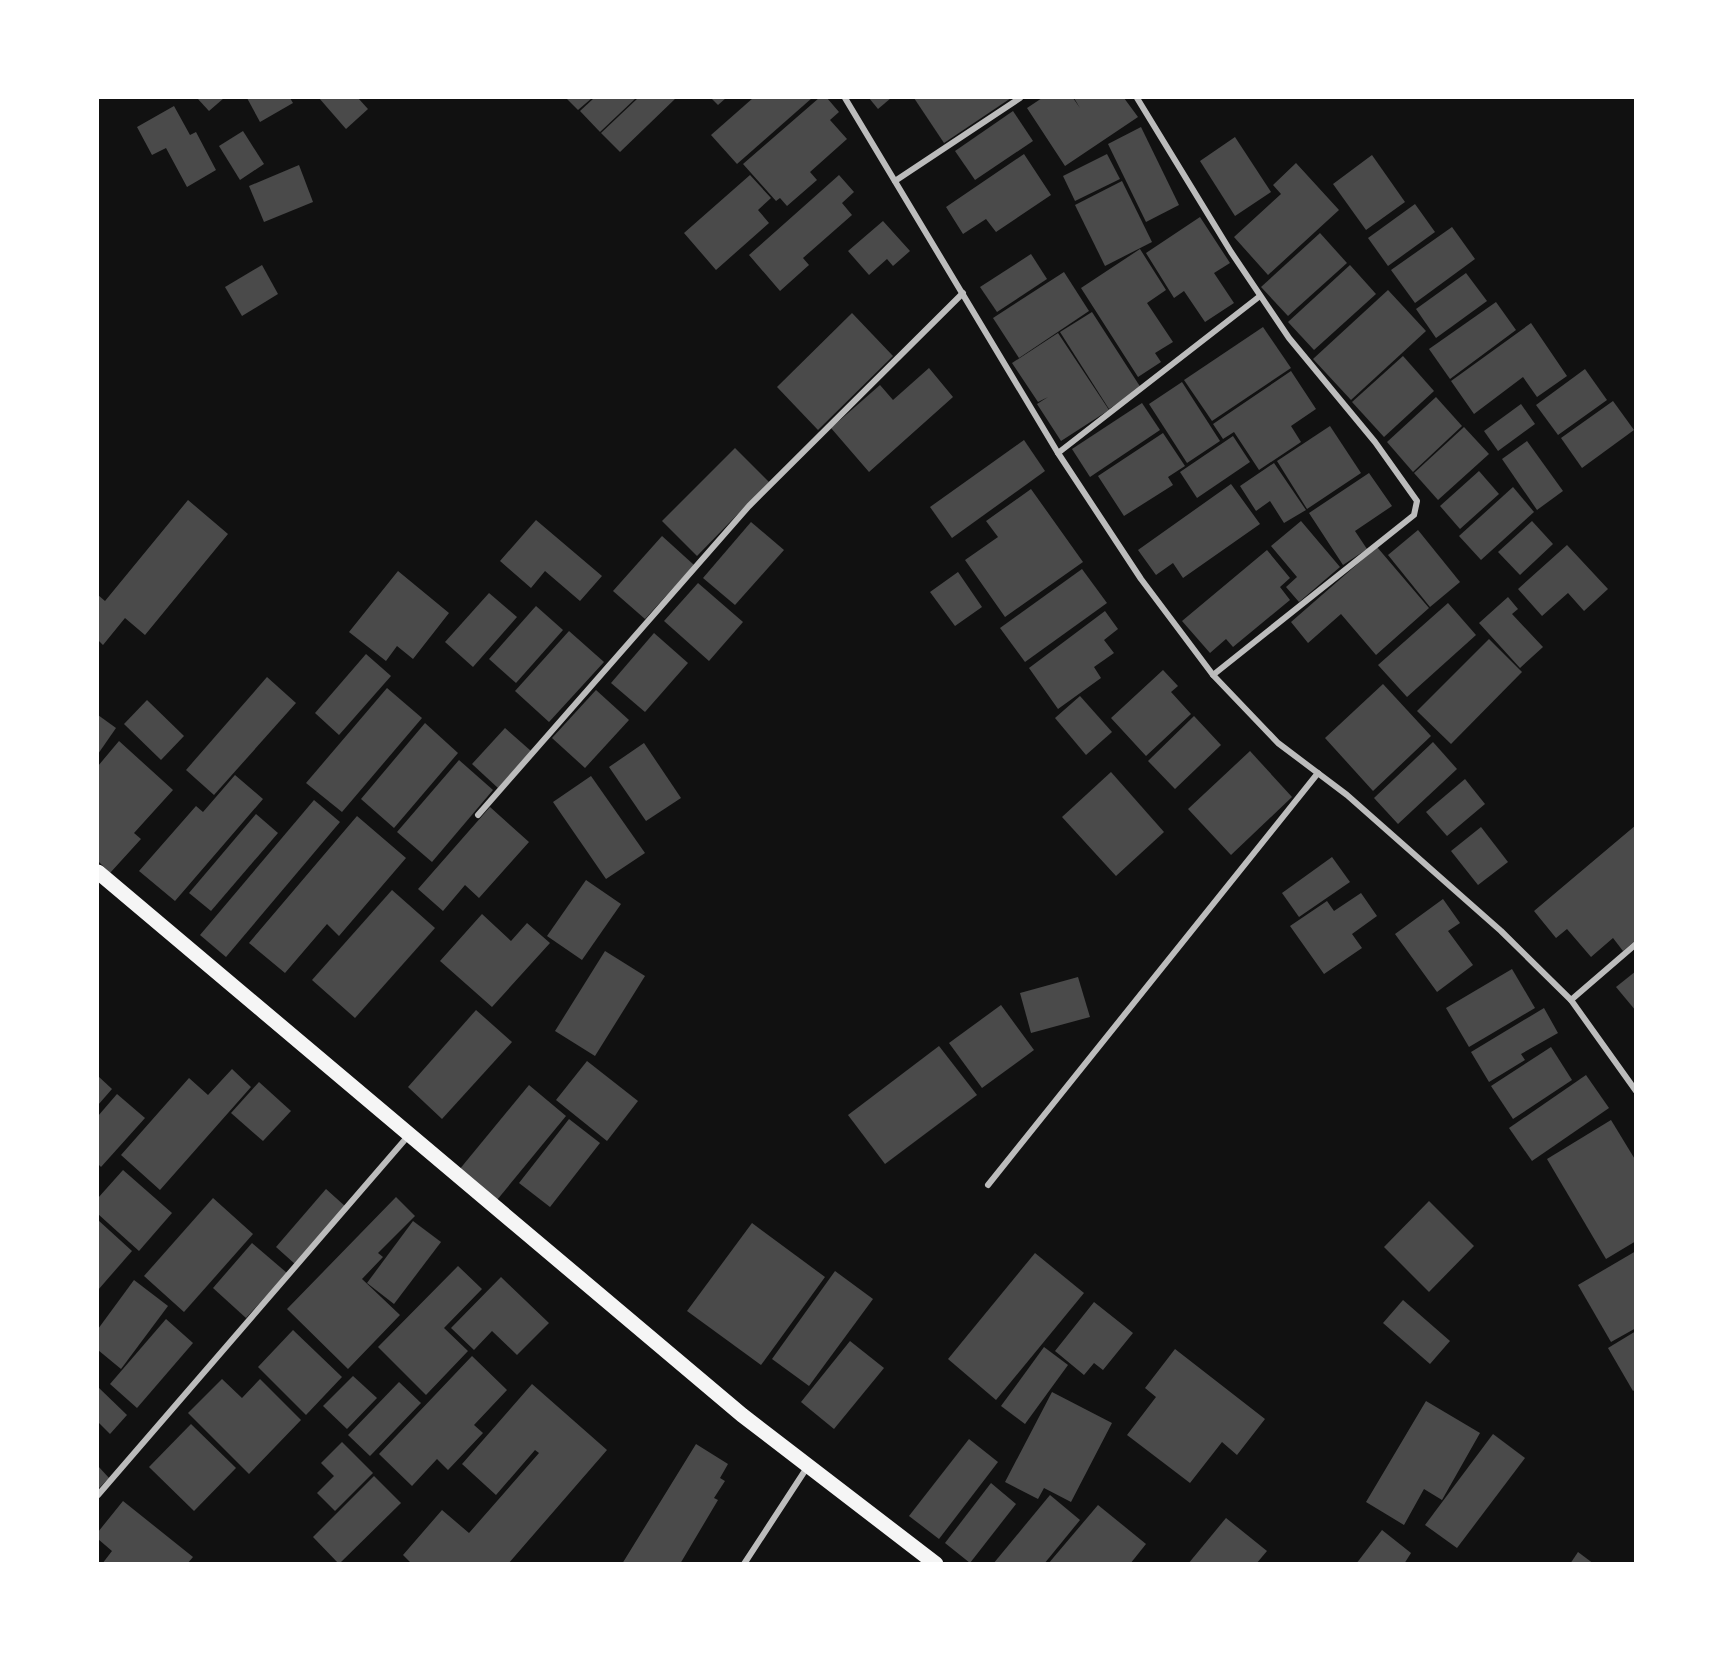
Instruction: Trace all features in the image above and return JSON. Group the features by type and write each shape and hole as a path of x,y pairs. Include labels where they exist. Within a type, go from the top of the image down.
{"main road":[{"path":"98,872 742,1415 936,1563"}],"street":[{"path":"845,98 1058,453 1141,579 1213,675 1278,743 1318,772 1390,832 1501,930 1571,1000 1635,1091"},
{"path":"895,181 1020,98"},
{"path":"1137,98 1260,296 1289,338 1376,442 1414,494 1417,507 1414,515 1213,675"},
{"path":"478,815 749,506 963,293"},
{"path":"1058,453 1260,296"},
{"path":"988,1185 1318,772"},
{"path":"1571,1000 1635,944"},
{"path":"98,1495 410,1135"},
{"path":"744,1563 808,1465"}],"building":[{"path":"197,98 224,98 209,111"},
{"path":"247,98 290,98 293,103 260,122"},
{"path":"319,98 358,98 368,109 346,129"},
{"path":"566,98 592,98 578,110"},
{"path":"594,98 636,98 600,132 580,111"},
{"path":"638,98 676,98 620,152 601,133"},
{"path":"711,98 726,98 718,105"},
{"path":"753,98 812,98 737,164 711,135"},
{"path":"819,98 827,98 839,112 830,120 847,139 810,172 817,180 787,206 780,198 776,201 743,164"},
{"path":"869,98 891,98 878,109"},
{"path":"914,98 1011,98 944,143"},
{"path":"1042,98 1073,98 1080,108 1074,98 1124,98 1138,117 1065,166 1027,108"},
{"path":"174,106 190,135 196,132 216,170 187,187 166,148 152,155 137,127"},
{"path":"1013,111 1033,141 975,180 955,151"},
{"path":"1141,127 1179,205 1146,222 1108,144"},
{"path":"243,131 264,164 240,180 219,146"},
{"path":"1235,137 1271,192 1235,216 1200,161"},
{"path":"1024,154 1051,195 996,232 986,219 963,234 946,207"},
{"path":"1107,154 1120,179 1075,201 1063,176"},
{"path":"1372,155 1405,202 1366,230 1333,184"},
{"path":"1296,163 1339,210 1268,275 1234,237 1281,194 1273,185"},
{"path":"299,165 313,202 264,222 249,186"},
{"path":"750,175 771,198 758,210 769,223 716,270 684,233"},
{"path":"839,175 854,192 842,203 852,215 803,258 809,265 780,291 749,255"},
{"path":"1122,181 1152,242 1105,266 1075,205"},
{"path":"1415,204 1435,232 1388,266 1368,238"},
{"path":"1200,217 1230,263 1214,273 1234,303 1205,322 1184,291 1174,298 1146,253"},
{"path":"883,221 910,251 893,266 887,259 869,275 848,251"},
{"path":"1452,227 1475,259 1415,303 1391,270"},
{"path":"1320,233 1347,263 1288,316 1261,287"},
{"path":"1140,249 1166,290 1147,303 1173,342 1155,353 1161,362 1138,377 1081,288"},
{"path":"1031,254 1047,279 997,312 980,287"},
{"path":"262,265 278,294 242,316 225,287"},
{"path":"1350,265 1376,294 1314,350 1288,322"},
{"path":"1064,272 1089,311 1019,358 993,318"},
{"path":"1466,273 1487,301 1436,338 1416,309"},
{"path":"1388,290 1426,331 1351,400 1313,359"},
{"path":"1496,302 1516,330 1450,379 1429,349"},
{"path":"1092,312 1141,388 1109,409 1060,332"},
{"path":"852,313 893,356 818,430 777,387"},
{"path":"1531,323 1567,376 1537,397 1523,377 1474,414 1451,381"},
{"path":"1263,327 1291,368 1212,421 1184,380"},
{"path":"1058,333 1109,410 1061,441 1037,404 1048,397 1038,402 1012,363"},
{"path":"1403,356 1434,391 1384,437 1352,402"},
{"path":"929,368 953,397 869,472 831,428 880,385 893,400"},
{"path":"1585,369 1607,400 1558,435 1536,405"},
{"path":"1291,371 1316,409 1291,426 1301,442 1259,470 1234,432 1223,439 1213,424"},
{"path":"1182,382 1220,441 1187,463 1149,404"},
{"path":"1436,397 1462,426 1413,472 1387,442"},
{"path":"1613,401 1634,430 1582,468 1561,438"},
{"path":"1142,403 1160,430 1090,477 1072,449"},
{"path":"1521,404 1535,424 1498,451 1484,431"},
{"path":"1330,426 1361,473 1307,509 1277,461"},
{"path":"1464,427 1489,454 1438,500 1414,473"},
{"path":"1163,433 1185,466 1168,477 1173,485 1124,516 1098,476"},
{"path":"1233,436 1250,462 1197,498 1180,472"},
{"path":"1024,440 1045,471 952,538 930,507"},
{"path":"1527,441 1563,491 1537,510 1502,459"},
{"path":"735,448 769,482 697,556 662,521"},
{"path":"1274,463 1306,510 1284,523 1270,501 1256,511 1240,486"},
{"path":"1479,471 1499,494 1460,529 1440,506"},
{"path":"1369,473 1392,506 1355,531 1367,549 1343,565 1309,513"},
{"path":"1231,484 1260,524 1183,578 1173,563 1156,575 1138,550"},
{"path":"1513,487 1534,512 1481,560 1459,536"},
{"path":"1031,489 1083,562 1005,617 965,560 998,537 986,521"},
{"path":"188,500 228,534 145,635 125,618 103,645 98,640 98,595 105,601"},
{"path":"536,520 602,576 580,601 545,571 531,588 500,561"},
{"path":"1301,521 1340,567 1299,602 1286,587 1297,577 1271,546"},
{"path":"1532,521 1553,544 1520,575 1498,552"},
{"path":"751,522 784,550 735,605 703,578"},
{"path":"1418,530 1460,582 1430,607 1388,555"},
{"path":"662,536 694,565 645,619 613,591"},
{"path":"1567,545 1608,589 1584,611 1568,593 1542,616 1518,589"},
{"path":"1377,547 1429,608 1376,655 1341,614 1308,643 1291,622"},
{"path":"1267,550 1290,578 1280,587 1290,600 1233,647 1226,639 1210,653 1182,621"},
{"path":"1082,569 1107,603 1025,662 1000,628"},
{"path":"398,571 449,613 413,659 397,646 386,661 349,632"},
{"path":"958,572 982,607 955,626 930,592"},
{"path":"698,583 743,622 709,661 664,621"},
{"path":"489,593 517,617 473,667 445,642"},
{"path":"1508,597 1518,609 1512,614 1543,647 1520,668 1479,623"},
{"path":"1448,603 1476,635 1407,697 1378,665"},
{"path":"536,606 563,630 516,683 489,659"},
{"path":"1105,611 1118,629 1104,640 1114,653 1094,667 1101,678 1058,709 1029,668"},
{"path":"569,631 604,662 549,722 515,691"},
{"path":"654,633 688,663 645,712 611,683"},
{"path":"1489,639 1522,672 1451,744 1417,711"},
{"path":"366,654 391,676 339,735 315,713"},
{"path":"1163,670 1178,686 1171,692 1191,714 1146,756 1111,718"},
{"path":"267,677 296,703 214,795 186,770"},
{"path":"1383,684 1431,736 1373,791 1325,738"},
{"path":"387,688 422,718 342,812 306,783"},
{"path":"596,690 629,720 585,768 552,738"},
{"path":"1080,696 1112,732 1086,755 1055,718"},
{"path":"147,700 184,736 161,760 124,724"},
{"path":"98,715 116,728 98,754"},
{"path":"1194,716 1221,745 1175,789 1148,761"},
{"path":"425,723 458,753 394,828 361,799"},
{"path":"505,728 531,751 498,788 472,764"},
{"path":"119,741 173,790 134,833 141,839 110,873 98,861 98,766"},
{"path":"1433,742 1457,769 1398,824 1374,798"},
{"path":"644,743 681,798 646,821 609,767"},
{"path":"1250,751 1292,797 1231,855 1188,809"},
{"path":"459,760 493,790 432,862 397,832"},
{"path":"1111,772 1164,832 1116,876 1062,817"},
{"path":"235,775 263,799 175,901 139,871 196,806 203,812"},
{"path":"591,776 645,853 606,879 553,802"},
{"path":"1465,779 1485,804 1447,836 1426,812"},
{"path":"314,800 340,822 226,957 200,935"},
{"path":"490,807 529,842 479,898 465,885 443,911 418,889"},
{"path":"256,814 278,833 211,911 189,893"},
{"path":"357,816 406,858 339,936 327,924 285,973 249,943"},
{"path":"1636,825 1636,940 1623,951 1613,938 1591,957 1567,929 1556,938 1534,911"},
{"path":"1481,827 1508,862 1478,885 1451,851"},
{"path":"1332,857 1350,882 1299,917 1282,893"},
{"path":"586,880 621,904 582,960 547,936"},
{"path":"392,890 435,928 355,1018 312,980"},
{"path":"1361,893 1377,916 1352,934 1362,948 1324,974 1290,926 1327,901 1334,911"},
{"path":"1443,899 1460,923 1448,931 1473,965 1437,992 1395,934"},
{"path":"482,914 511,941 527,923 550,943 492,1007 440,961"},
{"path":"605,951 645,976 595,1056 555,1031"},
{"path":"1512,969 1535,1008 1469,1047 1446,1008"},
{"path":"1636,971 1636,1011 1616,987"},
{"path":"1078,977 1090,1017 1031,1033 1020,993"},
{"path":"1001,1005 1034,1050 982,1088 949,1043"},
{"path":"1544,1008 1558,1033 1521,1054 1525,1060 1489,1082 1471,1052"},
{"path":"476,1010 512,1042 442,1119 408,1087"},
{"path":"939,1046 977,1095 885,1164 848,1115"},
{"path":"1551,1047 1572,1080 1513,1119 1491,1086"},
{"path":"587,1061 638,1101 607,1141 556,1100"},
{"path":"232,1069 251,1087 160,1190 121,1155 189,1078 208,1095"},
{"path":"1586,1075 1609,1108 1532,1161 1509,1128"},
{"path":"98,1076 112,1089 98,1105"},
{"path":"259,1082 291,1111 263,1141 231,1113"},
{"path":"529,1085 566,1116 497,1200 459,1170"},
{"path":"117,1094 145,1118 101,1167 98,1164 98,1116"},
{"path":"569,1119 600,1143 550,1207 519,1183"},
{"path":"1611,1120 1636,1161 1636,1241 1606,1259 1547,1159"},
{"path":"123,1170 172,1213 139,1251 98,1214 98,1198"},
{"path":"326,1189 346,1207 295,1264 276,1247"},
{"path":"396,1197 415,1216 378,1253 383,1257 362,1279 400,1315 348,1369 287,1309"},
{"path":"213,1198 253,1234 184,1312 144,1276"},
{"path":"1429,1201 1474,1246 1429,1292 1384,1247"},
{"path":"98,1220 132,1251 98,1290"},
{"path":"413,1221 441,1242 394,1304 367,1283"},
{"path":"752,1223 825,1277 761,1365 687,1311"},
{"path":"252,1243 287,1273 246,1318 213,1288"},
{"path":"1636,1251 1636,1328 1611,1342 1578,1285"},
{"path":"1035,1253 1084,1293 996,1400 948,1359"},
{"path":"458,1266 482,1289 444,1328 468,1351 426,1395 378,1347"},
{"path":"835,1271 873,1299 809,1386 772,1359"},
{"path":"501,1277 549,1323 517,1355 492,1331 474,1350 451,1328"},
{"path":"134,1280 168,1306 121,1369 98,1350 98,1329"},
{"path":"1403,1300 1450,1341 1430,1364 1383,1323"},
{"path":"1094,1302 1133,1333 1103,1370 1094,1363 1084,1375 1055,1351"},
{"path":"166,1319 193,1343 137,1408 110,1384"},
{"path":"293,1330 342,1377 306,1415 258,1367"},
{"path":"1636,1331 1636,1389 1633,1391 1608,1348"},
{"path":"850,1341 884,1368 834,1429 801,1402"},
{"path":"1044,1347 1068,1365 1025,1424 1001,1406"},
{"path":"1175,1349 1265,1419 1237,1455 1222,1442 1190,1483 1127,1435 1156,1397 1145,1388"},
{"path":"472,1356 507,1390 474,1425 483,1433 448,1470 437,1459 412,1486 379,1454"},
{"path":"353,1376 377,1398 347,1429 323,1406"},
{"path":"222,1379 242,1398 260,1379 301,1420 249,1474 188,1413"},
{"path":"399,1382 421,1403 370,1456 348,1435"},
{"path":"532,1384 607,1450 508,1564 412,1564 403,1555 442,1510 469,1533 539,1453 535,1450 496,1495 462,1464"},
{"path":"98,1387 127,1415 110,1434 98,1422"},
{"path":"1052,1392 1112,1423 1071,1502 1044,1488 1038,1499 1005,1482"},
{"path":"1426,1401 1480,1433 1442,1500 1424,1489 1404,1525 1366,1502"},
{"path":"191,1424 236,1468 194,1511 149,1467"},
{"path":"1493,1434 1525,1458 1457,1548 1425,1525"},
{"path":"969,1439 998,1462 939,1539 909,1516"},
{"path":"342,1442 373,1473 335,1511 317,1493 334,1476 321,1463"},
{"path":"696,1444 728,1464 720,1478 725,1481 714,1498 718,1500 680,1564 622,1564"},
{"path":"98,1466 109,1478 98,1489"},
{"path":"374,1476 401,1503 339,1564 313,1537"},
{"path":"991,1483 1016,1504 970,1563 945,1543"},
{"path":"1050,1495 1080,1520 1044,1564 993,1564"},
{"path":"123,1501 193,1557 187,1564 102,1564 112,1551 98,1539 98,1532"},
{"path":"1098,1505 1146,1544 1130,1564 1048,1564"},
{"path":"1226,1518 1267,1551 1256,1564 1188,1564"},
{"path":"1382,1530 1411,1553 1404,1564 1356,1564"},
{"path":"1578,1552 1594,1564 1570,1564"}]}
